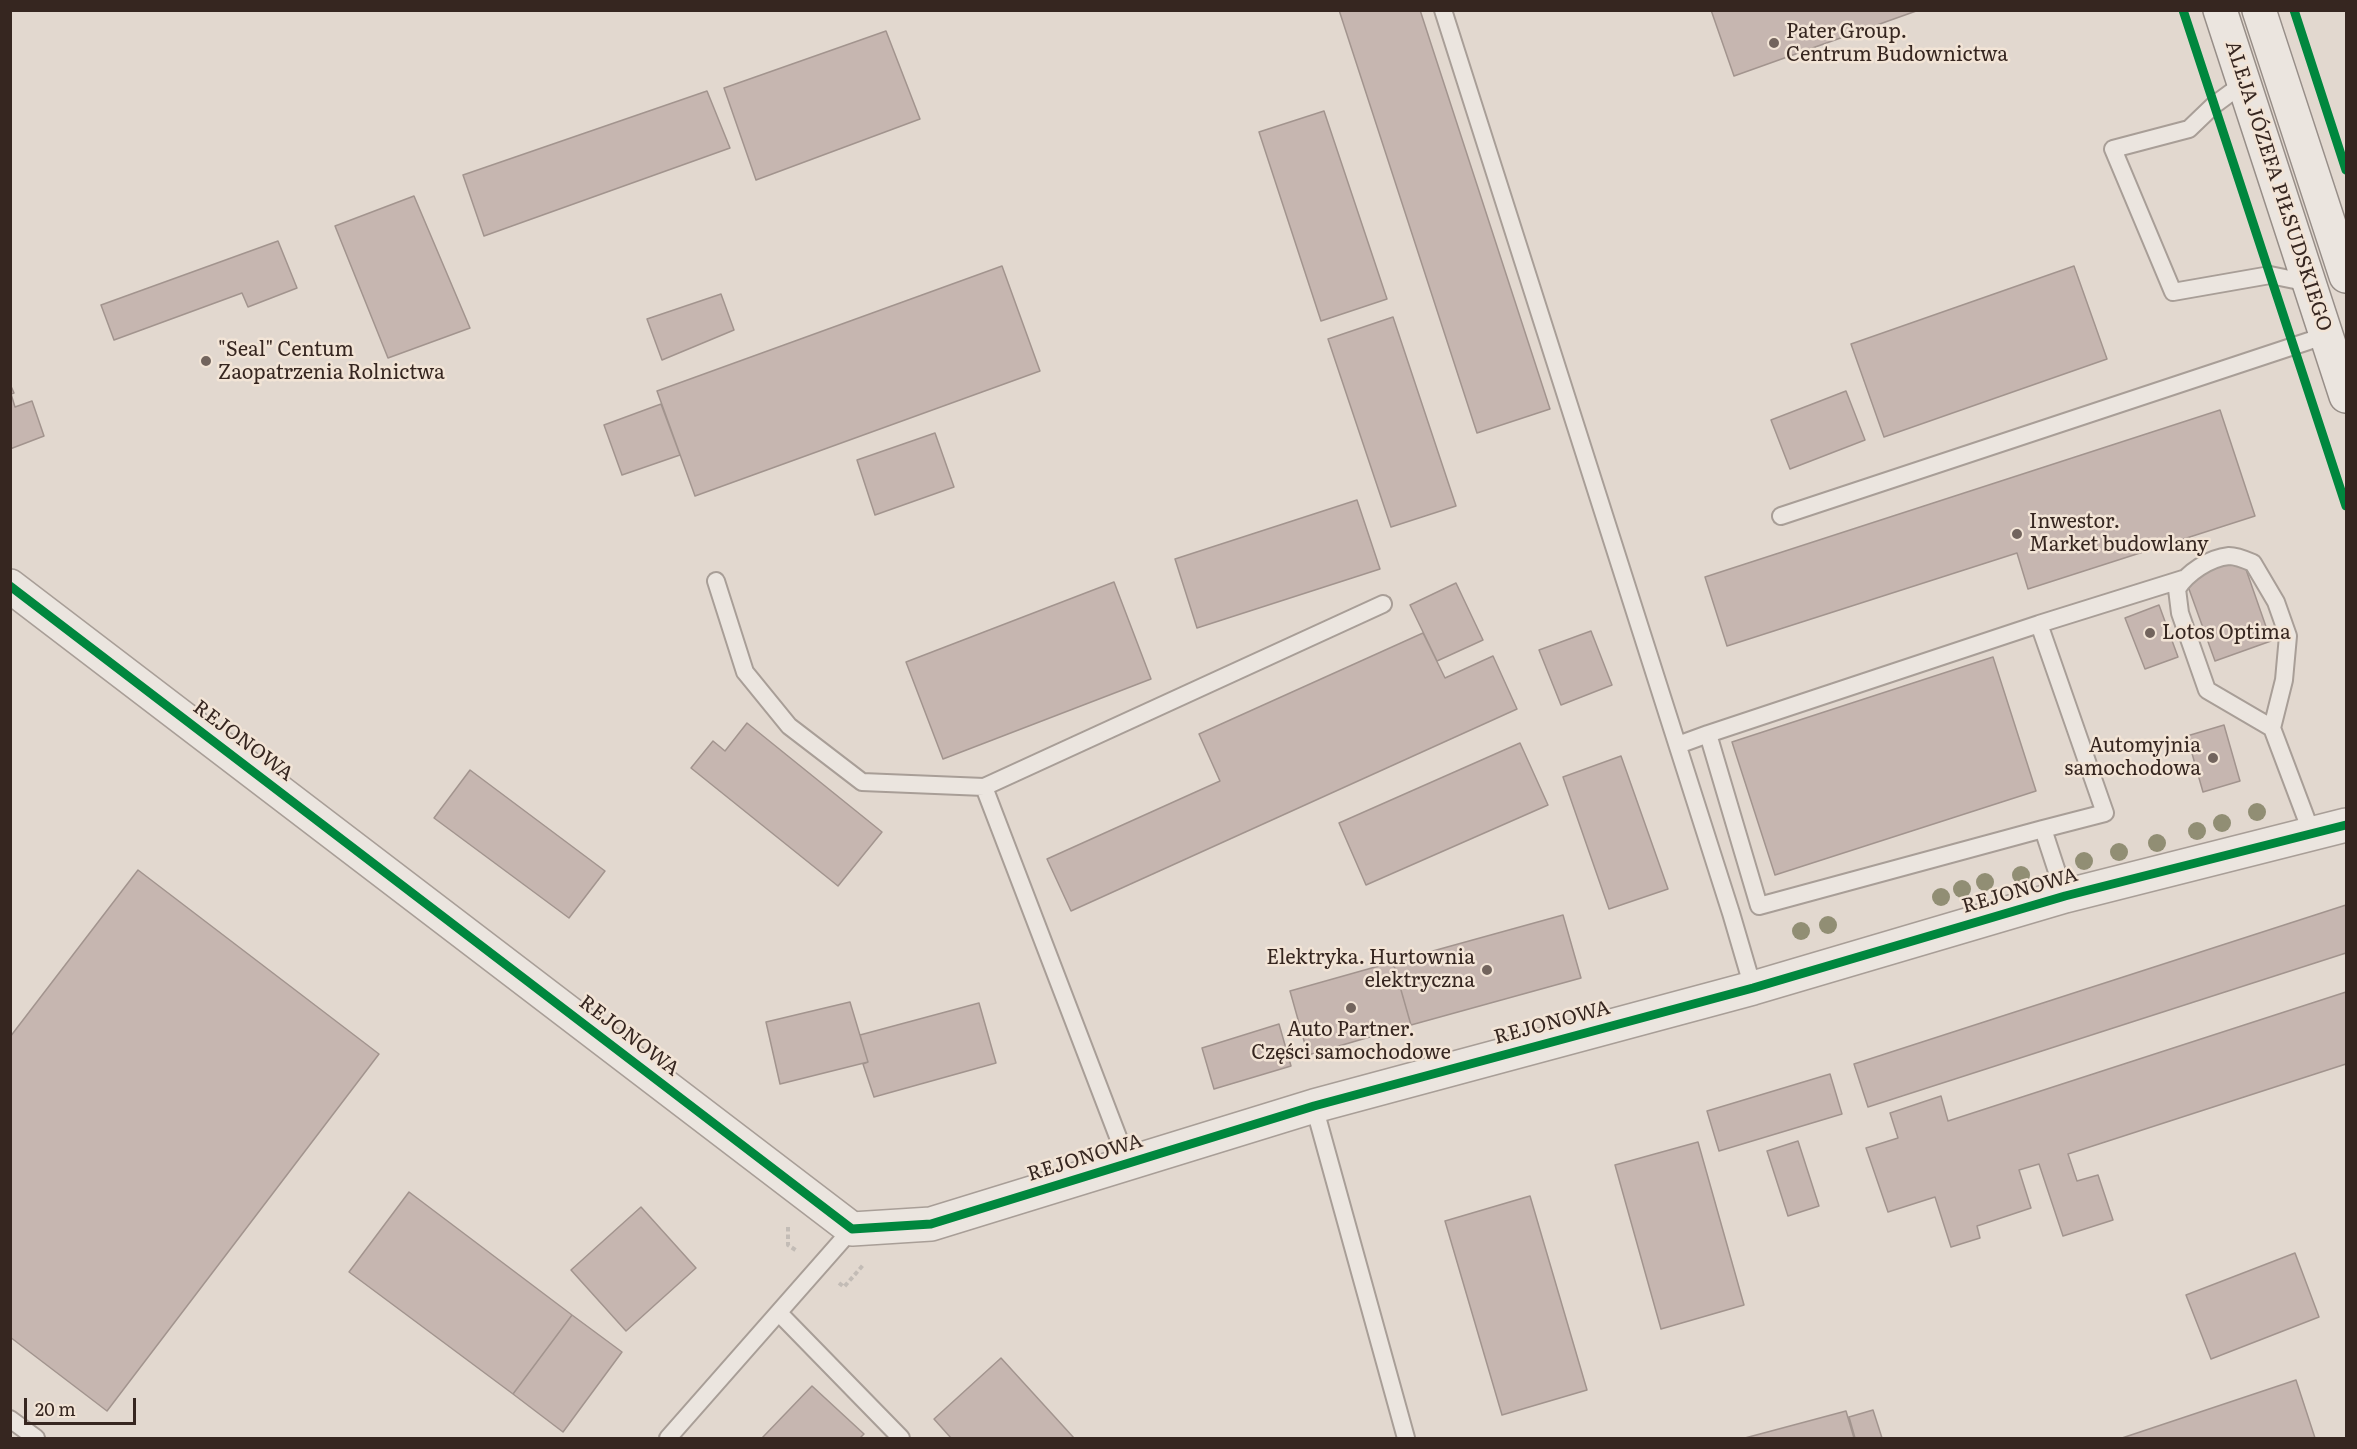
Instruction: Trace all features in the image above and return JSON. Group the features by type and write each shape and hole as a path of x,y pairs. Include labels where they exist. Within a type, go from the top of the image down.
{"street":[{"name":"ALEJA JÓZEFA PIŁSUDSKIEGO","path":"2220,10 2346,396"},
{"name":"ALEJA JÓZEFA PIŁSUDSKIEGO","path":"2259,10 2346,276"},
{"name":"REJONOWA","path":"10,586 852,1229 931,1224 1314,1106 1753,988 2065,896 2346,825"}],"lane":[{"path":"1443,10 1678,745 1753,988"},
{"path":"2244,83 2214,105 2189,129 2113,149 2173,292 2270,275 2309,283"},
{"path":"1781,516 2327,335"},
{"path":"1678,745 2038,624 2183,579 2210,561 2231,556 2253,563 2276,602 2288,636 2284,680 2272,728 2312,834"},
{"path":"2183,579 2176,590 2180,614 2207,690 2272,728"},
{"path":"716,581 745,672 789,726 862,782 984,786 1383,604"},
{"path":"1708,734 1759,906 2105,813 2038,624"},
{"path":"984,786 1128,1164"},
{"path":"2043,829 2065,896"},
{"path":"1314,1106 1406,1438"},
{"path":"668,1438 852,1229"},
{"path":"779,1313 902,1438"},
{"path":"10,1419 36,1438"}],"building":[{"path":"1339,10 1420,10 1550,409 1477,433"},
{"name":"Pater Group. Centrum Budownictwa","path":"1711,10 1919,10 1734,76"},
{"path":"886,31 920,119 756,180 724,88"},
{"path":"707,91 730,148 484,236 463,175"},
{"path":"1324,111 1387,299 1321,321 1259,132"},
{"path":"414,196 470,328 388,358 335,226"},
{"path":"278,241 297,288 248,307 242,293 114,340 101,305"},
{"path":"1002,266 1040,371 695,496 657,391"},
{"path":"2074,266 2107,359 1884,437 1851,344"},
{"path":"721,294 734,330 662,360 647,319"},
{"path":"1393,317 1456,506 1391,527 1328,339"},
{"path":"10,384 14,393 11,394 15,407 32,401 44,436 10,449"},
{"path":"1846,391 1865,440 1790,469 1771,420"},
{"path":"661,404 680,455 622,475 604,425"},
{"name":"Inwestor. Market budowlany","path":"2220,410 2255,516 2028,589 2017,553 1727,646 1705,577"},
{"path":"935,433 954,487 875,515 857,460"},
{"path":"1357,500 1380,569 1197,628 1175,559"},
{"path":"2242,558 2271,641 2215,661 2185,578"},
{"path":"1114,582 1151,679 943,759 906,662"},
{"path":"1456,583 1483,640 1437,661 1410,605"},
{"name":"Lotos Optima","path":"2159,605 2178,657 2145,669 2125,618"},
{"path":"1591,631 1612,685 1561,705 1539,650"},
{"path":"1423,633 1445,678 1493,656 1517,709 1071,911 1047,859 1220,781 1199,734"},
{"path":"1993,657 2036,791 1775,875 1732,742"},
{"path":"747,723 882,832 838,886 691,768 713,741 725,751"},
{"name":"Automyjnia samochodowa","path":"2224,725 2240,781 2203,792 2187,736"},
{"path":"1520,743 1548,805 1366,885 1339,823"},
{"path":"1621,756 1668,889 1609,909 1563,777"},
{"path":"470,770 605,871 569,918 434,818"},
{"path":"138,870 379,1054 107,1411 10,1337 10,1037"},
{"path":"2346,905 2346,953 1868,1107 1854,1064"},
{"name":"Elektryka. Hurtownia elektryczna","path":"1563,915 1581,978 1411,1025 1393,962"},
{"name":"Auto Partner. Części samochodowe","path":"1393,962 1411,1025 1308,1055 1290,991"},
{"path":"2346,992 2346,1064 2068,1154 2077,1181 2098,1175 2113,1220 2063,1236 2039,1164 2019,1170 2031,1208 1977,1226 1980,1238 1951,1247 1935,1197 1888,1212 1866,1148 1898,1138 1890,1113 1941,1096 1948,1121"},
{"path":"850,1002 868,1062 780,1084 766,1022"},
{"path":"979,1003 996,1063 874,1097 863,1064 868,1062 860,1035"},
{"path":"1279,1024 1291,1066 1214,1089 1202,1048"},
{"path":"1830,1074 1842,1114 1719,1151 1707,1111"},
{"path":"1798,1141 1819,1206 1788,1216 1767,1151"},
{"path":"1698,1142 1744,1305 1661,1329 1615,1165"},
{"path":"409,1192 572,1315 513,1394 349,1272"},
{"path":"1530,1196 1587,1390 1502,1415 1445,1221"},
{"path":"641,1207 696,1268 626,1331 571,1270"},
{"path":"2295,1253 2319,1317 2211,1359 2186,1295"},
{"path":"572,1315 622,1352 563,1432 513,1394"},
{"path":"1001,1358 1074,1438 951,1438 934,1419"},
{"path":"2296,1380 2315,1438 2122,1438"},
{"path":"812,1386 864,1434 860,1438 762,1438"},
{"path":"1873,1410 1882,1438 1855,1438 1849,1417"},
{"path":"1846,1411 1854,1438 1745,1438"}],"cycle path":[{"path":"2183,10 2346,506"},
{"path":"2294,10 2346,170"},
{"path":"10,586 852,1229 931,1224 1314,1106 1753,988 2065,896 2346,825"}],"place":[{"name":"Pater Group. Centrum Budownictwa","path":"1774,43"},
{"name":"\"Seal\" Centum Zaopatrzenia Rolnictwa","path":"206,361"},
{"name":"Inwestor. Market budowlany","path":"2017,534"},
{"name":"Lotos Optima","path":"2150,633"},
{"name":"Automyjnia samochodowa","path":"2213,758"},
{"name":"Elektryka. Hurtownia elektryczna","path":"1487,970"},
{"name":"Auto Partner. Części samochodowe","path":"1351,1008"}]}
